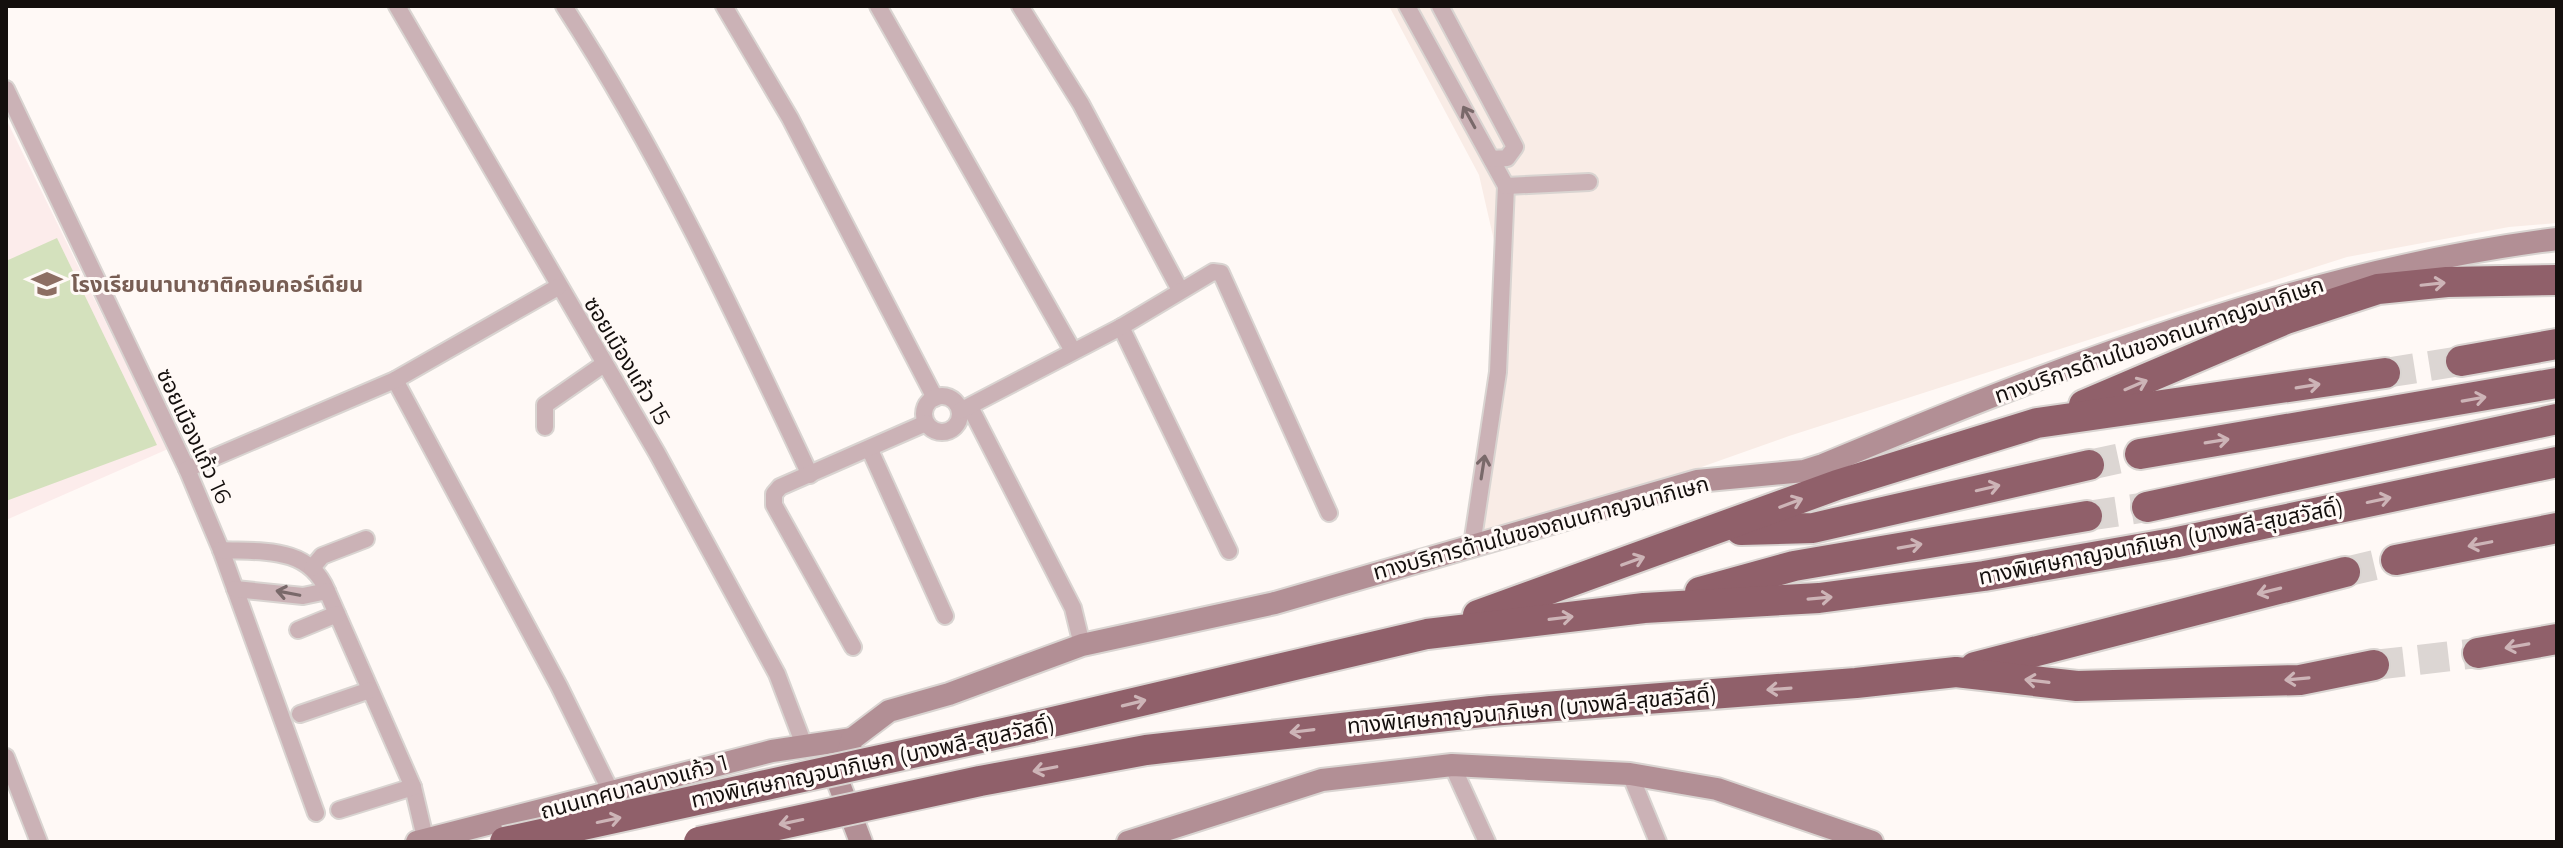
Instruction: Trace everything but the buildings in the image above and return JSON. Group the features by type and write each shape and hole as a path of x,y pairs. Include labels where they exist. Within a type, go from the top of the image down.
{"highway":[{"path":"2037,423 2129,388 2286,319 2378,289 2447,282 2557,280"},
{"path":"2461,361 2557,344"},
{"name":"ทางพิเศษกาญจนาภิเษก (บางพลี-สุขสวัสดิ์)","path":"1427,634 1719,531 1837,485 2037,423 2385,373"},
{"path":"2140,454 2557,383"},
{"path":"2147,507 2557,419"},
{"name":"ทางพิเศษกาญจนาภิเษก (บางพลี-สุขสวัสดิ์)","path":"505,842 977,740 1391,640 1644,608 1819,598 1984,576 2173,543 2557,462"},
{"name":"ทางพิเศษกาญจนาภิเษก (บางพลี-สุขสวัสดิ์)","path":"1719,531 1813,528 2089,465"},
{"path":"1644,608 1794,566 2087,516"},
{"path":"2396,560 2557,528"},
{"path":"1956,672 2345,572"},
{"path":"2478,653 2557,639"},
{"name":"ทางพิเศษกาญจนาภิเษก (บางพลี-สุขสวัสดิ์)","path":"699,842 980,781 1146,750 1491,711 1856,683 1956,672 2077,686 2300,680 2374,665"}],"main road":[{"name":"ทางบริการด้านในของถนนกาญจนาภิเษก","path":"852,739 889,711 1082,645 1275,603 1697,481 1804,471 2009,388 2359,273 2557,239"},
{"name":"ถนนเทศบาลบางแก้ว 1","path":"423,841 804,745 852,739"},
{"path":"852,739 839,784 861,842"},
{"path":"1128,842 1322,780 1452,765 1630,774 1717,789 1872,842"}],"street":[{"name":"ซอยเมืองแก้ว 15","path":"397,6 604,364 777,674 804,745"},
{"path":"564,6 667,182 810,475"},
{"path":"724,6 790,118 935,398"},
{"path":"878,6 1073,351"},
{"path":"1020,6 1081,104 1180,290"},
{"path":"1407,6 1506,186 1498,372 1472,545"},
{"path":"1440,6 1515,147 1507,158 1492,159"},
{"name":"ซอยเมืองแก้ว 16","path":"6,89 187,469 221,550 316,813"},
{"path":"1506,186 1589,182"},
{"path":"926,423 940,433 948,432 965,409 1121,327 1213,272 1221,273 1329,513"},
{"path":"187,469 395,380 558,287"},
{"path":"1121,327 1229,551"},
{"path":"545,427 545,405 604,364"},
{"path":"395,380 559,686 612,794"},
{"path":"926,423 925,409 935,398 950,398 965,409 1073,608 1082,645"},
{"path":"853,647 774,505 774,494 780,487 926,423"},
{"path":"870,450 945,616"},
{"path":"312,568 322,556 366,539"},
{"path":"221,550 297,557 320,574 413,787 423,841"},
{"path":"235,589 279,591 303,596 327,591"},
{"path":"298,630 337,614"},
{"path":"300,714 370,690"},
{"path":"6,757 39,842"},
{"path":"1452,765 1487,842"},
{"path":"1630,774 1658,842"},
{"path":"339,810 413,787"}],"shaded area":[{"path":"1389,6 2557,6 2557,223 2509,227 2347,257 1789,436 1467,550 1504,284 1479,175"},
{"name":"โรงเรียนนานาชาติคอนคอร์เดียน","path":"6,119 168,449 6,520"}],"green space":[{"name":"โรงเรียนนานาชาติคอนคอร์เดียน","path":"57,238 157,445 6,501 6,261"}],"tunnel":[{"path":"2385,373 2461,361"},
{"path":"2089,465 2140,454"},
{"path":"2087,516 2147,507"},
{"path":"2345,572 2396,560"},
{"path":"2374,665 2478,653"}],"place":[{"name":"โรงเรียนนานาชาติคอนคอร์เดียน","path":"47,284"}]}
